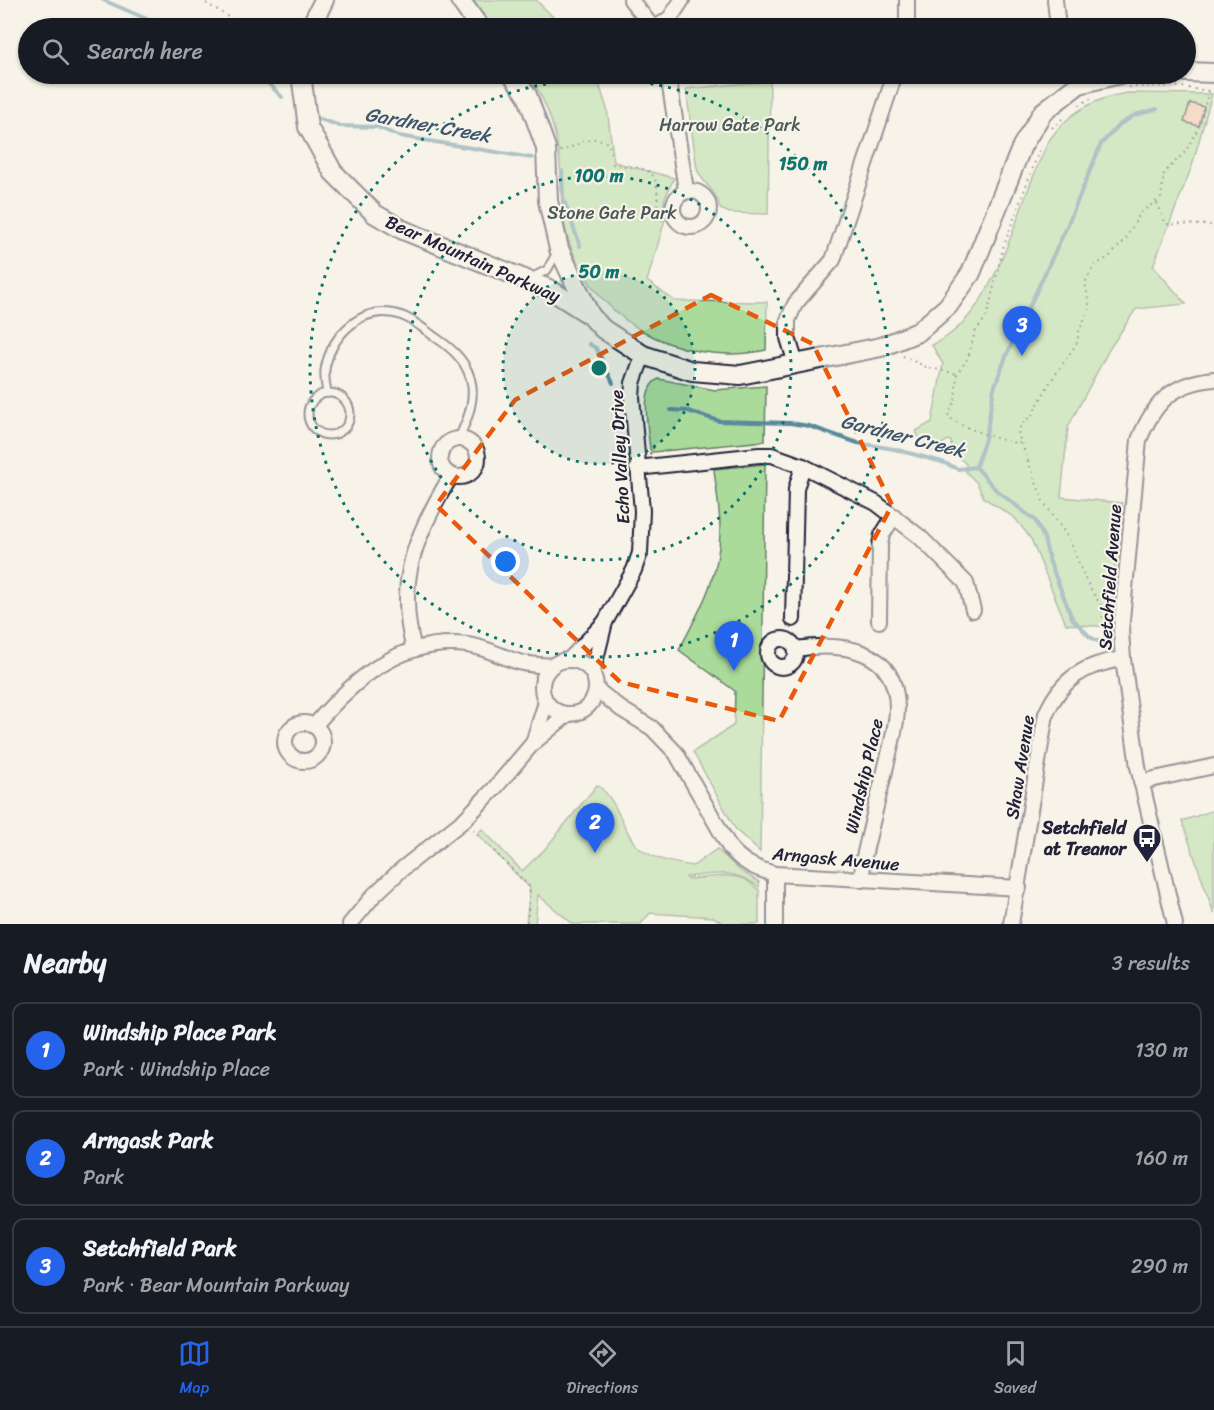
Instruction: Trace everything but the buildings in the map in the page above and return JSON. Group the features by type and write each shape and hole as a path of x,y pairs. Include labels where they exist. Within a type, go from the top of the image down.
{"street":[{"path":"315,18 324,0"},
{"path":"460,0 473,18"},
{"path":"631,0 646,18"},
{"path":"670,18 682,0"},
{"path":"907,0 907,18"},
{"path":"1055,0 1057,18"},
{"path":"1196,77 1214,73"},
{"name":"Bear Mountain Parkway","path":"302,84 308,127 333,172 375,214 403,230 549,289 590,315 603,329 643,355 675,367 719,375 740,375 796,364 888,344 918,332 948,306 971,273 1022,146 1043,112 1072,84"},
{"name":"Bear Mountain Parkway","path":"519,84 527,95 546,154 548,201 558,249 590,315"},
{"path":"670,84 686,190"},
{"path":"796,364 788,338 788,320 795,304 833,260 892,84"},
{"path":"686,190 702,194 707,200 708,215 698,226 690,227 677,221 673,214 675,199 686,190"},
{"name":"Echo Valley Drive","path":"569,660 605,622 634,570 640,553 642,511 632,398 633,383 643,355"},
{"name":"Setchfield Avenue","path":"1175,924 1141,782 1121,631 1139,441 1149,415 1167,395 1193,381 1214,379"},
{"path":"458,439 472,445 478,458 472,472 465,476 451,476 444,471 440,457 445,445 458,439"},
{"path":"637,468 759,455 772,455 803,466 876,503 920,537 966,583 973,610"},
{"path":"793,619 796,489 803,466"},
{"path":"414,649 405,605 410,562 417,542 451,476"},
{"path":"879,621 880,545 882,535 894,516"},
{"name":"Echo Valley Drive","path":"593,671 605,622"},
{"path":"315,725 330,707 373,668 414,649 443,644 467,645 491,650 520,663 551,666 569,660 582,663 593,671 597,689 588,707 568,714 533,743 464,820 402,869 374,895 350,924"},
{"name":"Windship Place","path":"796,649 839,645 856,650 882,667 892,680 896,695 895,727 863,861 862,880"},
{"name":"Shaw Avenue","path":"1011,924 1019,888 1046,714 1053,699 1080,671 1101,662 1123,659"},
{"path":"520,663 542,685"},
{"path":"533,743 546,702 542,685 544,675 551,666"},
{"name":"Arngask Avenue","path":"597,689 621,709 652,728 676,753 730,848 740,860 756,869 775,874 1019,888"},
{"path":"546,702 555,710 568,714"},
{"name":"Arngask Avenue","path":"588,707 621,709"},
{"path":"1141,782 1214,765"},
{"path":"775,874 775,924"}],"lane":[{"path":"525,279 539,276 547,270 558,249"},
{"path":"327,393 325,370 337,340 344,331 363,317 376,313 402,316 457,354 469,373 472,397 458,439"},
{"path":"327,393 344,398 349,405 350,423 336,435 319,434 308,419 312,402 327,393"}],"path":[{"path":"201,0 230,18"},
{"path":"1110,629 1104,623 1101,606 1086,581 1069,539 1042,501 1018,434 1021,425 1032,416 1049,384 1077,343 1078,331 1090,308 1085,284 1094,266 1110,256 1125,240 1141,212 1157,203 1161,198 1164,173 1185,152 1198,129 1209,91 1187,84"},
{"path":"1077,106 1095,96"},
{"path":"1050,131 1069,112"},
{"path":"546,154 566,150 585,139 602,140 609,144 613,164 644,170 654,178 657,186 655,203 658,219 663,220 673,214"},
{"path":"1020,444 984,437 978,430 949,419 955,401 957,374 968,358 975,333 987,316 1003,248 1045,139"},
{"path":"1157,203 1166,224 1214,225"},
{"path":"888,344 905,357 926,367 957,374"},
{"path":"473,830 530,887 527,924"}],"highlighted area":[{"path":"711,295 813,344 892,505 779,721 620,682 436,505 515,400"}],"green space":[{"path":"473,0 536,0 554,18 486,18"},
{"name":"Stone Gate Park","path":"534,84 599,84 607,109 614,162 674,178 664,200 665,220 647,281 675,301 767,302 766,350 733,354 700,352 669,343 640,330 615,311 593,287 576,259 565,227 560,163 556,140 545,105"},
{"name":"Harrow Gate Park","path":"738,84 770,84 768,214 730,213 720,209 716,197 697,169 686,89"},
{"path":"1127,93 1212,94 1192,166 1153,266 1186,304 1136,309 1110,348 1068,427 1061,497 1122,503 1109,627 1066,624 1031,539 1015,518 984,498 977,483 966,472 966,464 951,450 951,441 948,440 931,451 922,445 916,431 932,422 943,364 932,345 955,330 975,308 991,283 1050,139 1065,121 1083,108 1104,98"},
{"path":"659,379 715,390 766,386 765,441 653,452 650,450 646,411 649,391"},
{"path":"765,464 760,852 736,830 693,752 734,725 735,691 679,650 707,592 717,562 720,522 714,469"},
{"path":"597,785 611,799 634,842 645,852 665,860 693,866 717,849 739,870 759,882 759,887 741,877 724,874 686,877 687,879 730,876 748,881 759,890 759,924 725,924 713,917 650,913 641,924 573,924 538,895 535,924 526,924 530,888 477,834 482,829 522,871 544,850"},
{"path":"1214,810 1214,914 1182,821"}],"waterway":[{"name":"Gardner Creek","path":"103,0 144,18"},
{"name":"Gardner Creek","path":"269,84 282,97"},
{"path":"986,436 994,388 1007,354 1068,224 1101,144 1119,125 1135,115 1157,109"},
{"name":"Gardner Creek","path":"320,119 340,126 377,127 399,136 532,158"},
{"name":"Gardner Creek","path":"562,171 563,198 580,246"},
{"name":"Gardner Creek","path":"589,344 596,348 613,383"},
{"name":"Gardner Creek","path":"671,410 688,411 719,421 790,423 809,426 858,443 894,449 942,462 958,469 976,467 997,491 1035,520 1044,538 1049,560 1072,618 1090,637 1103,644"},
{"path":"976,467 985,439"}],"place":[{"name":"Setchfield Park","path":"1022,356"},
{"name":"Windship Place Park","path":"734,671"},
{"name":"Arngask Park","path":"595,853"},
{"name":"Setchfield at Treanor","path":"1147,864"}]}
